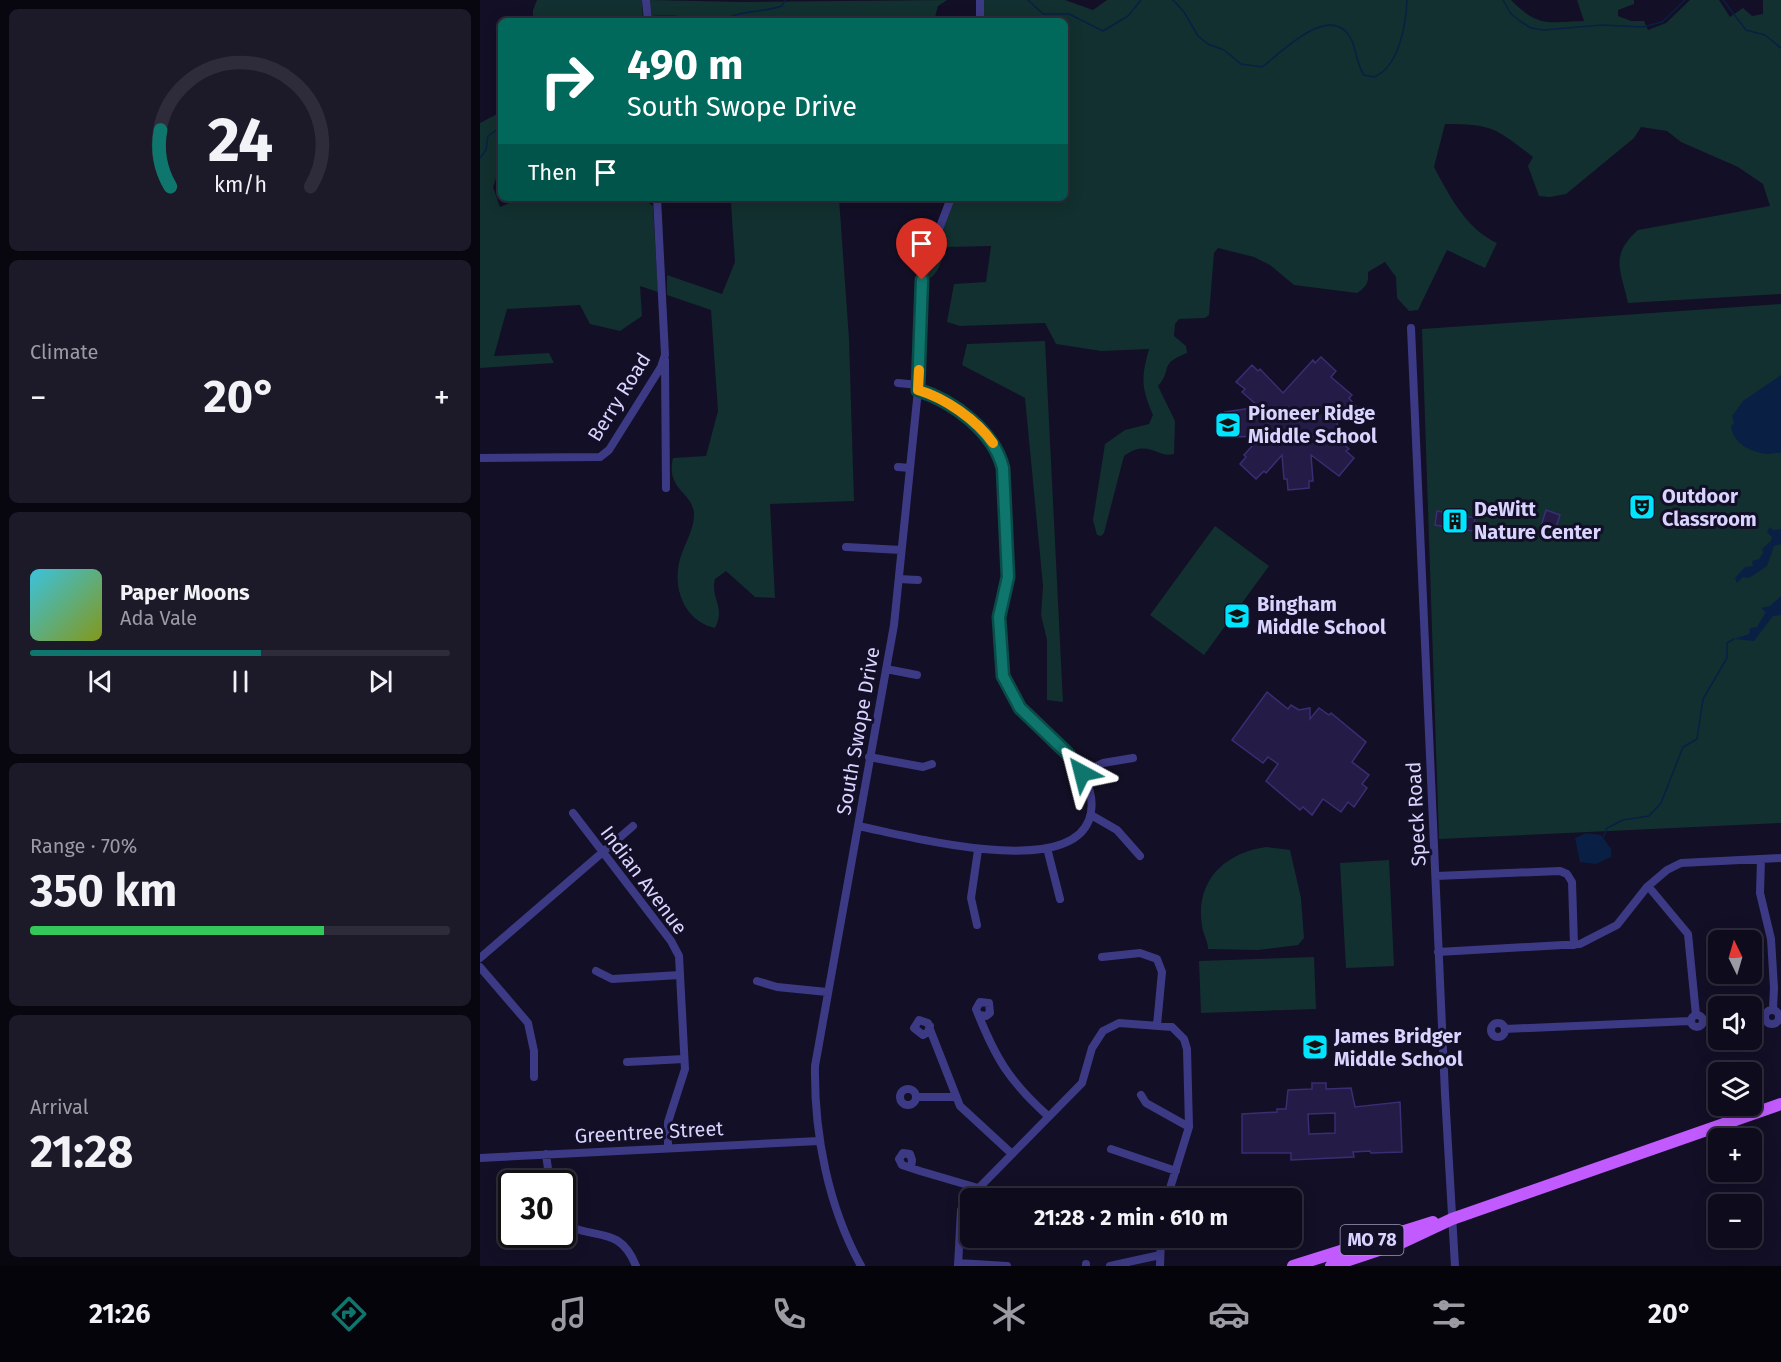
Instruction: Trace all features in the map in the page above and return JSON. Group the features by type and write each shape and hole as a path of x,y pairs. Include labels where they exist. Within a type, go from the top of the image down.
{"main road":[{"name":"MO 78","path":"1331,1266 1403,1242 1452,1219 1781,1104"},
{"name":"MO 78","path":"1293,1266 1417,1225 1452,1219"}],"street":[{"path":"646,0 648,18"},
{"path":"980,0 980,18"},
{"name":"Berry Road","path":"480,458 600,457 609,450 661,367 665,355 657,201"},
{"name":"South Swope Drive","path":"861,1266 840,1214 819,1141 814,1104 815,1066 886,669 899,579 919,387 921,294 924,268 950,201"},
{"name":"Speck Road","path":"1411,328 1438,952 1455,1266"},
{"path":"665,355 666,488"},
{"path":"858,826 978,850 1047,849 1058,847 1078,836 1090,815 1092,799 1082,773 1067,753 1020,708 1003,676 999,617 1008,577 1003,468 999,453 991,440 936,395 919,387 898,383"},
{"path":"898,467 910,468"},
{"path":"846,547 901,550"},
{"path":"899,579 918,580"},
{"path":"886,669 917,675"},
{"path":"869,758 923,767 932,764"},
{"path":"1082,773 1103,763 1133,759"},
{"name":"Indian Avenue","path":"573,813 671,941 679,956 683,1080 668,1122 668,1147"},
{"path":"1090,815 1117,830 1140,856"},
{"path":"480,958 633,826"},
{"path":"1047,849 1060,899"},
{"path":"977,925 971,898 978,850"},
{"path":"1438,952 1574,945 1588,941 1617,925 1648,886 1667,870 1681,863 1781,858"},
{"path":"1761,859 1760,893 1771,939 1773,1009 1779,1015 1778,1021 1770,1024 1765,1017"},
{"path":"1436,876 1560,871 1567,874 1572,882 1574,945"},
{"path":"1648,886 1688,934 1697,1019"},
{"path":"1102,957 1140,953 1157,959 1162,972 1157,1024"},
{"path":"480,967 528,1023 534,1051 534,1077"},
{"path":"596,971 612,979 680,975"},
{"path":"757,981 777,987 827,992"},
{"path":"1765,1017 1767,1011 1773,1009"},
{"path":"979,1015 988,1042 1006,1073 1048,1116"},
{"path":"1505,1029 1708,1020"},
{"path":"910,1168 978,1188 1082,1083 1092,1048 1103,1031 1119,1023 1157,1024 1177,1031 1187,1049 1189,1127 1170,1188"},
{"path":"930,1026 954,1097 978,1124 1011,1153"},
{"path":"627,1062 684,1059"},
{"path":"1141,1095 1146,1103 1189,1127"},
{"path":"916,1097 954,1097"},
{"name":"Greentree Street","path":"480,1158 819,1141"},
{"path":"1111,1149 1176,1171"},
{"path":"546,1154 548,1170"},
{"path":"960,1228 958,1264 1007,1266"},
{"path":"576,1229 611,1235 627,1249 636,1266"},
{"path":"1160,1248 1160,1266"},
{"path":"1110,1266 1160,1255"}],"green space":[{"path":"537,0 642,0 643,18 533,18"},
{"path":"650,0 743,2 947,0 938,6 935,18 652,18"},
{"path":"984,0 1065,0 1093,10 1107,0 1511,0 1529,15 1552,22 1584,21 1577,0 1634,0 1634,4 1618,10 1618,16 1631,21 1644,21 1648,30 1666,23 1690,0 1719,0 1730,17 1743,8 1752,16 1763,14 1763,0 1781,0 1781,294 1628,303 1620,272 1620,256 1629,239 1638,230 1770,206 1763,184 1738,167 1681,142 1667,131 1641,127 1634,138 1566,194 1550,197 1539,196 1528,166 1533,157 1510,140 1484,127 1445,124 1434,167 1452,200 1467,220 1486,237 1497,243 1485,268 1447,250 1418,310 1409,311 1397,298 1396,277 1385,262 1368,272 1366,284 1357,293 1294,285 1270,265 1254,257 1218,248 1214,253 1209,315 1205,318 1179,319 1175,324 1174,336 1186,346 1187,353 1172,360 1158,386 1175,421 1174,454 1168,455 1140,449 1124,456 1104,533 1101,536 1097,535 1093,520 1105,444 1125,430 1149,424 1153,415 1146,397 1144,382 1149,349 1101,351 1056,344 1045,323 960,326 947,322 954,284 986,282 991,246 946,247 936,271 930,279 925,281 935,244 954,201 1068,201 1068,18 984,18"},
{"path":"498,114 498,173 493,187 500,207 514,201 646,201 653,206 658,292 640,286 642,316 620,331 590,324 580,305 507,309 494,356 549,353 554,363 480,368 480,123"},
{"path":"734,201 839,201 849,339 854,501 770,504 775,598 755,597 726,571 715,579 714,592 719,614 715,628 696,619 689,612 680,594 679,563 694,515 690,501 676,484 672,469 673,458 706,456 718,411 711,310 667,295 667,275 722,294 735,262 731,204"},
{"path":"1781,304 1781,823 1439,839 1422,329"},
{"path":"1045,341 1063,702 1047,700 1047,640 1041,615 1043,586 1025,398 962,365 967,344"},
{"path":"1215,526 1269,566 1204,655 1150,615"},
{"path":"1266,847 1290,850 1301,898 1304,938 1298,945 1258,950 1208,949 1202,926 1201,910 1208,883 1225,863 1251,850"},
{"path":"1389,860 1394,966 1346,968 1340,863"},
{"path":"1314,957 1316,1009 1201,1013 1199,961"}],"water":[{"path":"1781,375 1781,453 1767,454 1754,451 1738,442 1732,431 1731,425 1734,424 1732,416 1743,401"},
{"path":"1770,527 1773,530 1781,529 1781,544 1774,546 1767,566 1749,578 1743,577 1737,583 1735,578 1745,567 1753,566 1752,561 1759,559 1763,553 1762,549 1771,541 1772,537 1767,532"},
{"path":"1781,596 1781,615 1773,616 1754,641 1734,639 1749,634 1750,628 1757,627 1766,612 1761,608 1770,606"},
{"path":"1586,833 1601,835 1611,849 1611,857 1596,864 1580,862 1575,838"}],"building":[{"name":"Pioneer Ridge Middle School","path":"1321,357 1336,371 1331,377 1352,395 1349,398 1358,409 1352,416 1337,422 1338,432 1330,432 1349,449 1346,451 1354,458 1339,476 1311,455 1313,481 1309,481 1309,488 1288,490 1287,479 1284,479 1282,455 1266,473 1264,471 1256,479 1240,464 1246,457 1244,455 1261,436 1235,437 1235,433 1227,434 1225,412 1259,407 1242,392 1245,389 1236,382 1252,365 1258,371 1260,369 1283,393 1313,360 1315,363"},
{"path":"1546,510 1560,515 1555,530 1541,526"},
{"name":"DeWitt Nature Center","path":"1437,511 1475,518 1473,531 1435,525"},
{"name":"Bingham Middle School","path":"1267,692 1288,709 1291,705 1299,710 1310,708 1310,719 1319,708 1329,715 1331,713 1366,742 1352,762 1369,775 1362,784 1367,788 1354,807 1348,802 1341,812 1323,799 1312,815 1303,807 1300,810 1266,781 1278,764 1268,757 1263,763 1232,740"},
{"name":"James Bridger Middle School","path":"1312,1083 1326,1083 1326,1089 1351,1088 1355,1107 1400,1102 1402,1152 1353,1152 1354,1157 1291,1160 1291,1153 1242,1153 1242,1114 1277,1112 1277,1109 1286,1109 1288,1090 1312,1089","holes":["1335,1113 1335,1133 1309,1134 1308,1114"]}],"waterway":[{"path":"728,18 782,6 785,0"},
{"path":"1028,0 1043,14 1069,14 1103,31 1128,16 1141,0"},
{"path":"1173,0 1184,12 1198,36 1208,44 1224,50 1241,64 1262,67 1306,34 1319,27 1331,25 1342,28 1351,39 1364,75 1374,77 1390,64 1400,44 1407,0"},
{"path":"1503,0 1511,14 1520,21 1531,28 1544,30 1601,25 1643,27 1662,22 1685,0"},
{"path":"1723,0 1746,30 1765,35 1781,48"},
{"path":"655,16 682,18"},
{"path":"480,158 486,150 488,136 498,129"},
{"path":"1603,838 1607,828 1623,820 1649,816 1661,803 1683,747 1697,739 1703,699 1727,658 1727,643 1734,639"}],"slow traffic":[{"path":"919,370 918,390 936,395 963,415 993,443"}],"place":[{"name":"Pioneer Ridge Middle School","path":"1228,425"},
{"name":"Outdoor Classroom","path":"1642,507"},
{"name":"DeWitt Nature Center","path":"1455,521"},
{"name":"Bingham Middle School","path":"1237,616"},
{"name":"James Bridger Middle School","path":"1315,1047"}],"route":[{"path":"922,280 918,390 936,395 991,440 999,453 1003,468 1008,577 999,617 1003,676 1009,692 1020,708 1067,753 1082,773"}]}
